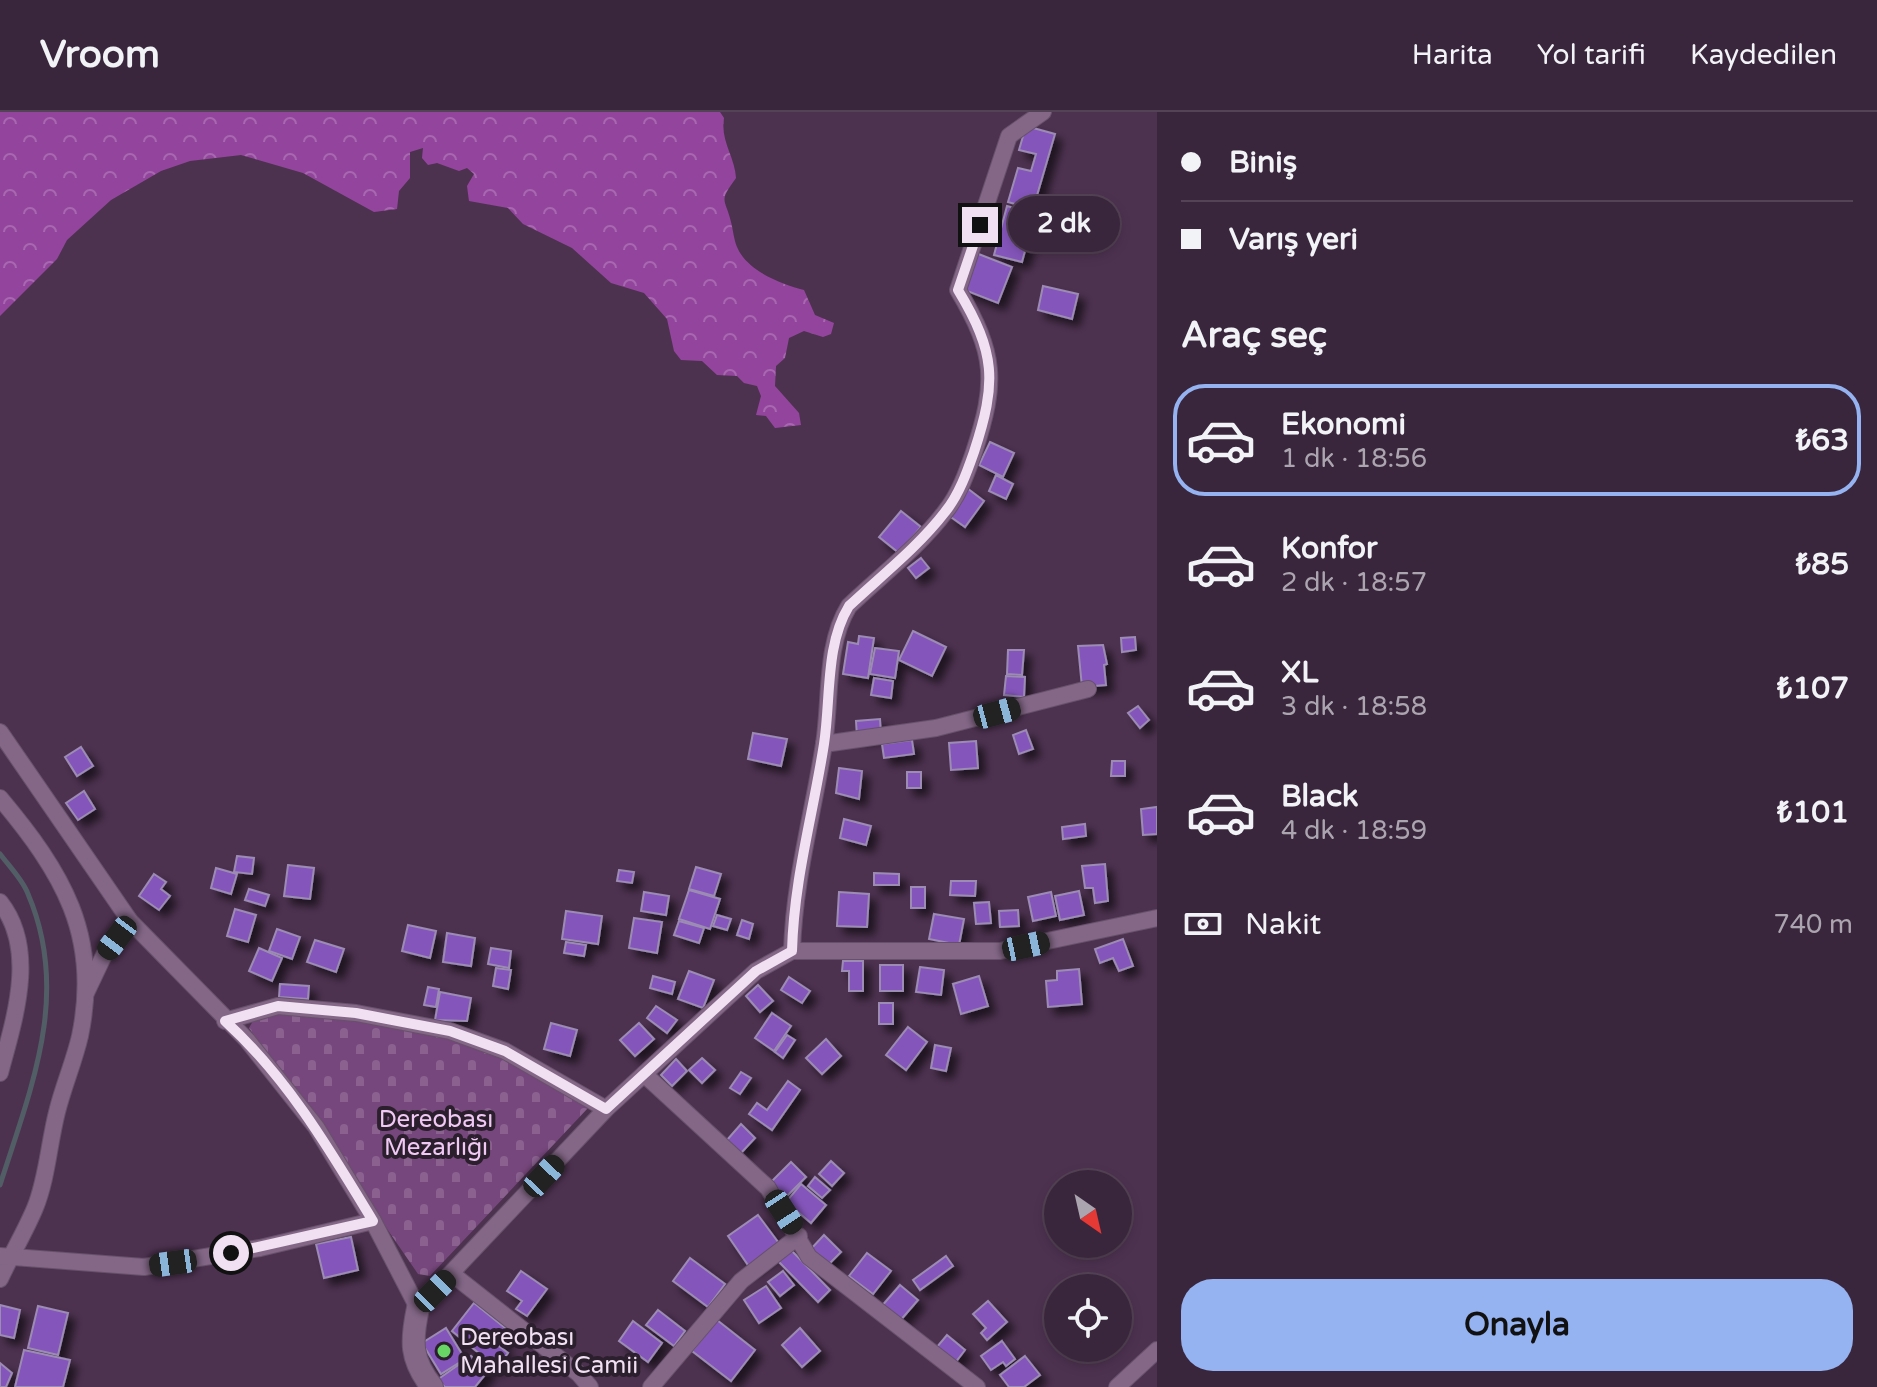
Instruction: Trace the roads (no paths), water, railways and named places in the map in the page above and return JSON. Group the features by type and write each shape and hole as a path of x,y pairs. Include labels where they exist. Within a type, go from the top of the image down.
{"street":[{"path":"792,951 793,897 824,744 837,624 849,606 946,512 966,475 987,412 990,368 980,327 958,290 1009,136 1043,112"},
{"path":"824,744 936,728 1088,689"},
{"path":"0,732 130,921 247,1040 316,1127 373,1221 418,1308"},
{"path":"0,798 43,849 74,907 84,959 85,995 80,1037 57,1112 36,1206 5,1257 0,1279"},
{"path":"0,902 14,925 21,963 0,1073"},
{"path":"432,1387 417,1368 411,1344 418,1308 606,1109 756,971 792,951 1000,951 1157,918"},
{"path":"85,995 104,955 130,921"},
{"path":"225,1021 278,1006 356,1013 450,1031 505,1051 606,1109"},
{"path":"644,1074 768,1188 809,1257 977,1387"},
{"path":"5,1257 144,1267 260,1248 373,1221"},
{"path":"651,1387 741,1281 799,1236"},
{"path":"452,1274 579,1374 590,1387"},
{"path":"1117,1387 1157,1350"}],"waterway":[{"path":"0,854 26,889 40,931 46,968 42,1041 24,1113 0,1185"}],"place":[{"name":"Dereobası Mahallesi Camii","path":"444,1351"}],"park label":[{"name":"Dereobası Mezarlığı","path":"436,1133"}]}
